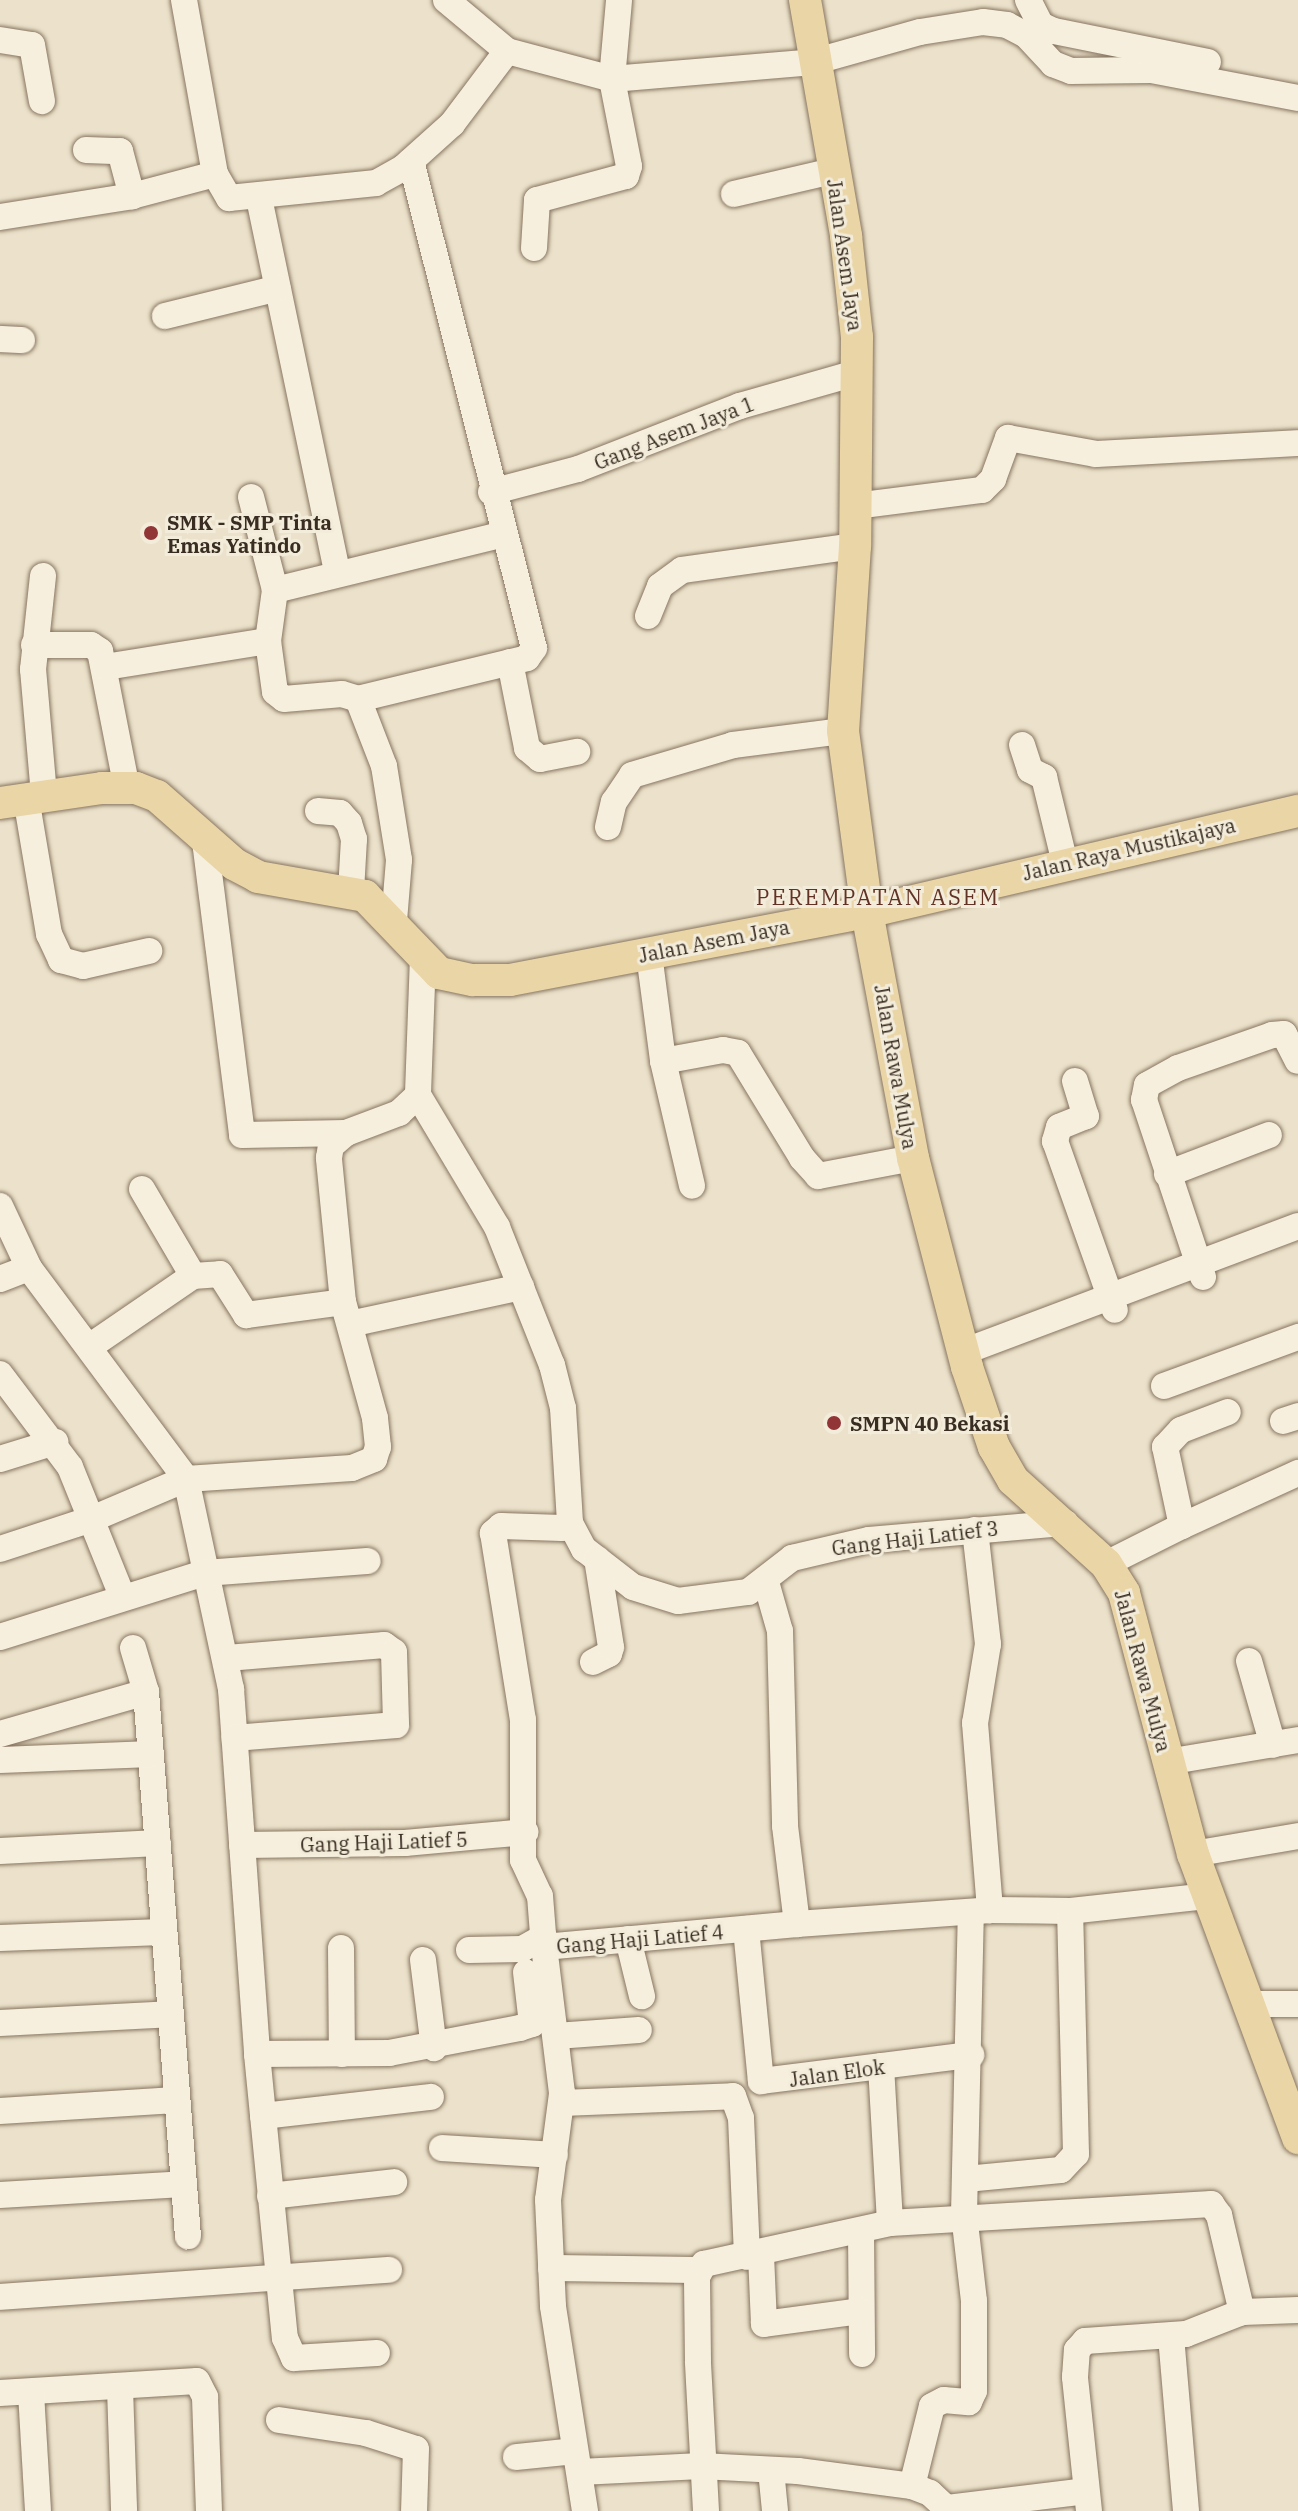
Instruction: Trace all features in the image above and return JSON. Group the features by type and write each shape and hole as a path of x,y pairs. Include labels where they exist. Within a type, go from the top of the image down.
{"main road":[{"name":"Jalan Asem Jaya","path":"23,798 127,788 157,796 205,841 258,877 351,891 394,921 439,973 455,979 510,980 649,954 859,923 843,731 855,546 856,373 852,278 813,62 805,0"},
{"name":"Jalan Raya Mustikajaya","path":"859,923 1065,863 1298,811"},
{"name":"Jalan Rawa Mulya","path":"859,923 913,1158 965,1359 1004,1466 1106,1564 1130,1610 1193,1854 1298,2138"}],"street":[{"path":"184,0 215,174 229,198 259,198 376,183 411,161 452,124 507,51"},
{"path":"446,0 507,51 612,79 813,62 920,32 983,22 1007,25 1026,35 1053,64 1071,71 1151,70 1298,98"},
{"path":"534,248 537,200 626,176 629,166 612,79 619,0"},
{"path":"1028,0 1041,25 1054,31 1298,79"},
{"path":"0,40 32,45 42,101"},
{"path":"86,150 120,151 132,196"},
{"path":"251,497 275,590 268,641 271,679 284,699 342,694 358,699 527,658 534,648 501,535 411,161"},
{"path":"734,194 833,171"},
{"path":"0,217 132,196 215,174"},
{"path":"259,198 337,571"},
{"path":"165,316 278,288"},
{"name":"Gang Asem Jaya 1","path":"491,492 578,469 740,406 856,373"},
{"path":"855,506 982,490 993,479 1008,438 1096,454 1298,443"},
{"path":"275,590 337,571 501,535"},
{"path":"648,616 660,586 682,570 855,546"},
{"path":"43,576 34,645 23,798 49,934 61,960 83,966 149,951"},
{"path":"105,667 268,641"},
{"path":"34,645 91,645 100,651 127,788"},
{"path":"510,662 527,748 540,759 577,752"},
{"path":"358,699 396,815 399,860 394,921"},
{"path":"608,827 624,782 642,771 733,745 843,731"},
{"path":"1022,745 1030,770 1044,777 1065,863"},
{"path":"318,811 340,813 349,823 354,839 351,891"},
{"path":"205,841 242,1135 346,1133 399,1113 418,1095"},
{"path":"649,954 663,1061 692,1186"},
{"path":"423,957 418,1095 497,1227 521,1287 563,1408 570,1523 562,1528 501,1526 493,1533 523,1720 523,1860 540,1896 544,1942 522,1949 469,1950"},
{"path":"1200,1269 1144,1100 1147,1085 1155,1078 1272,1035 1284,1034 1298,1061"},
{"path":"663,1061 723,1050 738,1053 802,1158 818,1176 913,1158"},
{"path":"1075,1081 1086,1116 1059,1127 1055,1141 1112,1301"},
{"path":"0,1549 92,1519 186,1479 352,1468 374,1459 378,1447 375,1418 351,1312 329,1158 331,1146 346,1133"},
{"path":"1167,1174 1269,1135"},
{"path":"142,1189 193,1276"},
{"path":"0,1206 29,1268 186,1479 204,1573 227,1658 257,2054 285,2338 294,2358 377,2353"},
{"path":"965,1359 1200,1269 1298,1226"},
{"path":"1200,1269 1298,1244"},
{"path":"0,1279 29,1268"},
{"path":"95,1343 193,1276 220,1274 246,1315 351,1312 521,1287"},
{"path":"1164,1386 1298,1337"},
{"path":"0,1374 55,1442 92,1519 123,1598"},
{"path":"1182,1526 1165,1447 1181,1430 1228,1412"},
{"path":"0,1459 55,1442"},
{"path":"1106,1564 1298,1473"},
{"name":"Gang Haji Latief 3","path":"570,1523 597,1559 633,1587 678,1601 748,1592 766,1582 792,1558 808,1552 869,1540 1065,1523"},
{"path":"912,2486 932,2406 937,2401 969,2402 974,2391 974,2301 964,2215 980,1912 975,1723 988,1644 975,1530"},
{"path":"593,1662 609,1654 611,1647 597,1559"},
{"path":"0,1637 204,1573 368,1561"},
{"path":"766,1582 780,1631 785,1826 797,1924"},
{"path":"227,1658 384,1645 394,1652 396,1725 235,1738"},
{"path":"133,1648 146,1692 162,1932 188,2236"},
{"path":"1167,1762 1285,1743 1249,1661"},
{"path":"0,1734 146,1692"},
{"path":"0,1760 151,1754"},
{"name":"Gang Haji Latief 5","path":"242,1845 405,1843 525,1832"},
{"path":"1193,1854 1298,1836"},
{"path":"0,1851 158,1843"},
{"name":"Gang Haji Latief 4","path":"585,2511 551,2268 548,2200 562,2103 544,1942 628,1939 980,1912 1070,1911 1207,1896"},
{"path":"966,2179 1061,2170 1072,2165 1076,2154 1070,1911"},
{"name":"Jalan Elok","path":"746,1929 761,2081 971,2055"},
{"path":"0,1938 162,1932"},
{"path":"628,1939 642,1996"},
{"path":"341,1948 342,2054"},
{"path":"423,1960 434,2048"},
{"path":"257,2054 342,2054 434,2048 532,2024 526,1972"},
{"path":"1248,2004 1298,2004"},
{"path":"0,2023 169,2014"},
{"path":"556,2036 639,2030"},
{"path":"881,2066 890,2223"},
{"path":"562,2103 733,2096 741,2118 764,2324 860,2311"},
{"path":"263,2116 431,2097"},
{"path":"0,2111 176,2100"},
{"path":"442,2148 555,2155"},
{"path":"270,2196 394,2182"},
{"path":"0,2195 183,2184"},
{"path":"551,2268 698,2270 704,2264 754,2256 890,2223 964,2215 1211,2204 1219,2215 1242,2312"},
{"path":"861,2231 862,2354"},
{"path":"0,2297 277,2281 389,2270"},
{"path":"698,2270 701,2466 706,2511"},
{"path":"516,2457 771,2470 912,2486 930,2493 946,2508 1088,2501 1077,2350 1085,2341 1171,2336 1242,2312 1298,2310"},
{"path":"1171,2336 1186,2511"},
{"path":"0,2393 197,2381 203,2387 209,2511"},
{"path":"120,2388 124,2511"},
{"path":"31,2393 38,2511"},
{"path":"279,2420 366,2433 416,2449 414,2511"},
{"path":"771,2470 775,2511"}],"place":[{"name":"SMK - SMP Tinta Emas Yatindo","path":"151,533"},
{"name":"SMPN 40 Bekasi","path":"834,1423"}],"district":[{"name":"PEREMPATAN ASEM","path":"878,897"}]}
